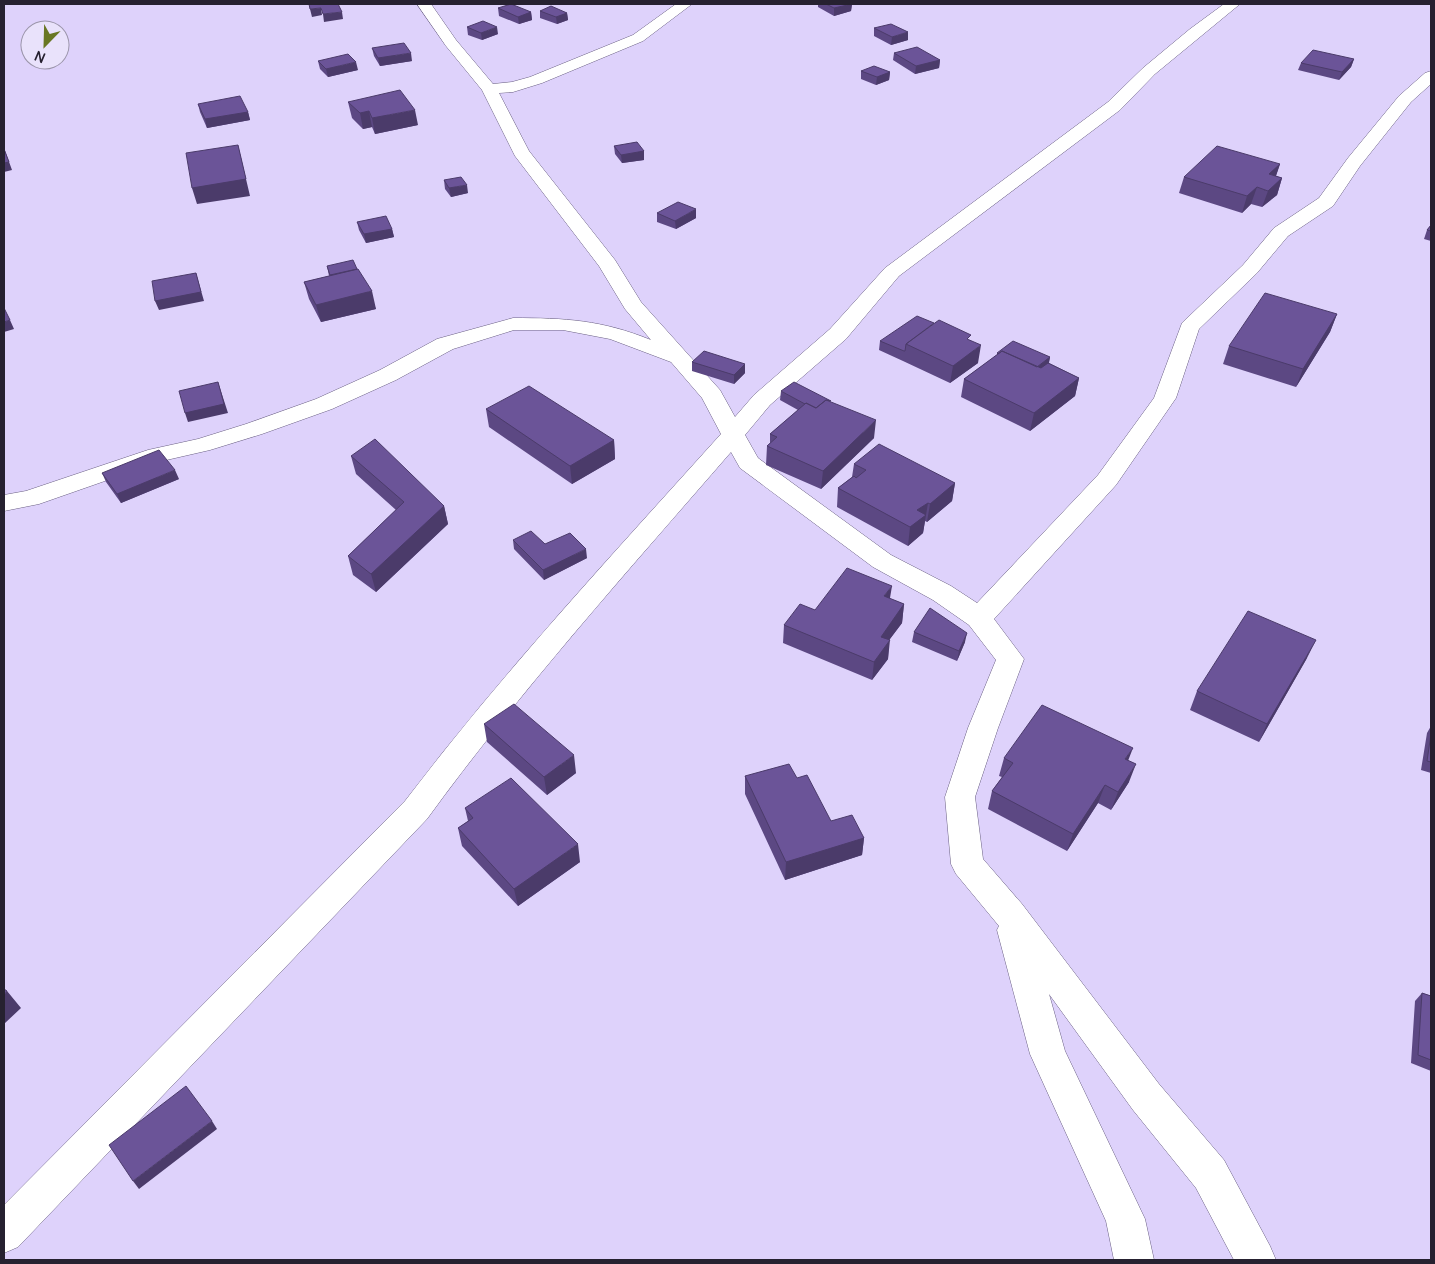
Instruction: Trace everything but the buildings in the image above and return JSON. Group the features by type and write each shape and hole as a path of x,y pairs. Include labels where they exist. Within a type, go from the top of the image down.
{"street":[{"path":"424,4 451,43 489,89 521,152 608,264 632,305 712,395 748,463 882,561 942,593 980,618 1010,659 983,728 960,797 967,864 1010,914 1146,1097 1210,1174 1256,1260"},
{"path":"489,89 513,87 536,80 638,38 685,4"},
{"path":"4,1233 416,810 465,744 564,627 762,400 838,334 892,272 1114,106 1155,65 1194,32 1233,4"},
{"path":"980,618 1107,480 1165,398 1189,327 1250,268 1281,232 1326,202 1354,162 1400,106 1431,76"},
{"path":"4,503 30,498 156,455 254,429 350,392 388,375 445,344 513,324 563,324 616,333 678,357"},
{"path":"1010,914 1048,1054 1125,1220 1134,1260"}]}
